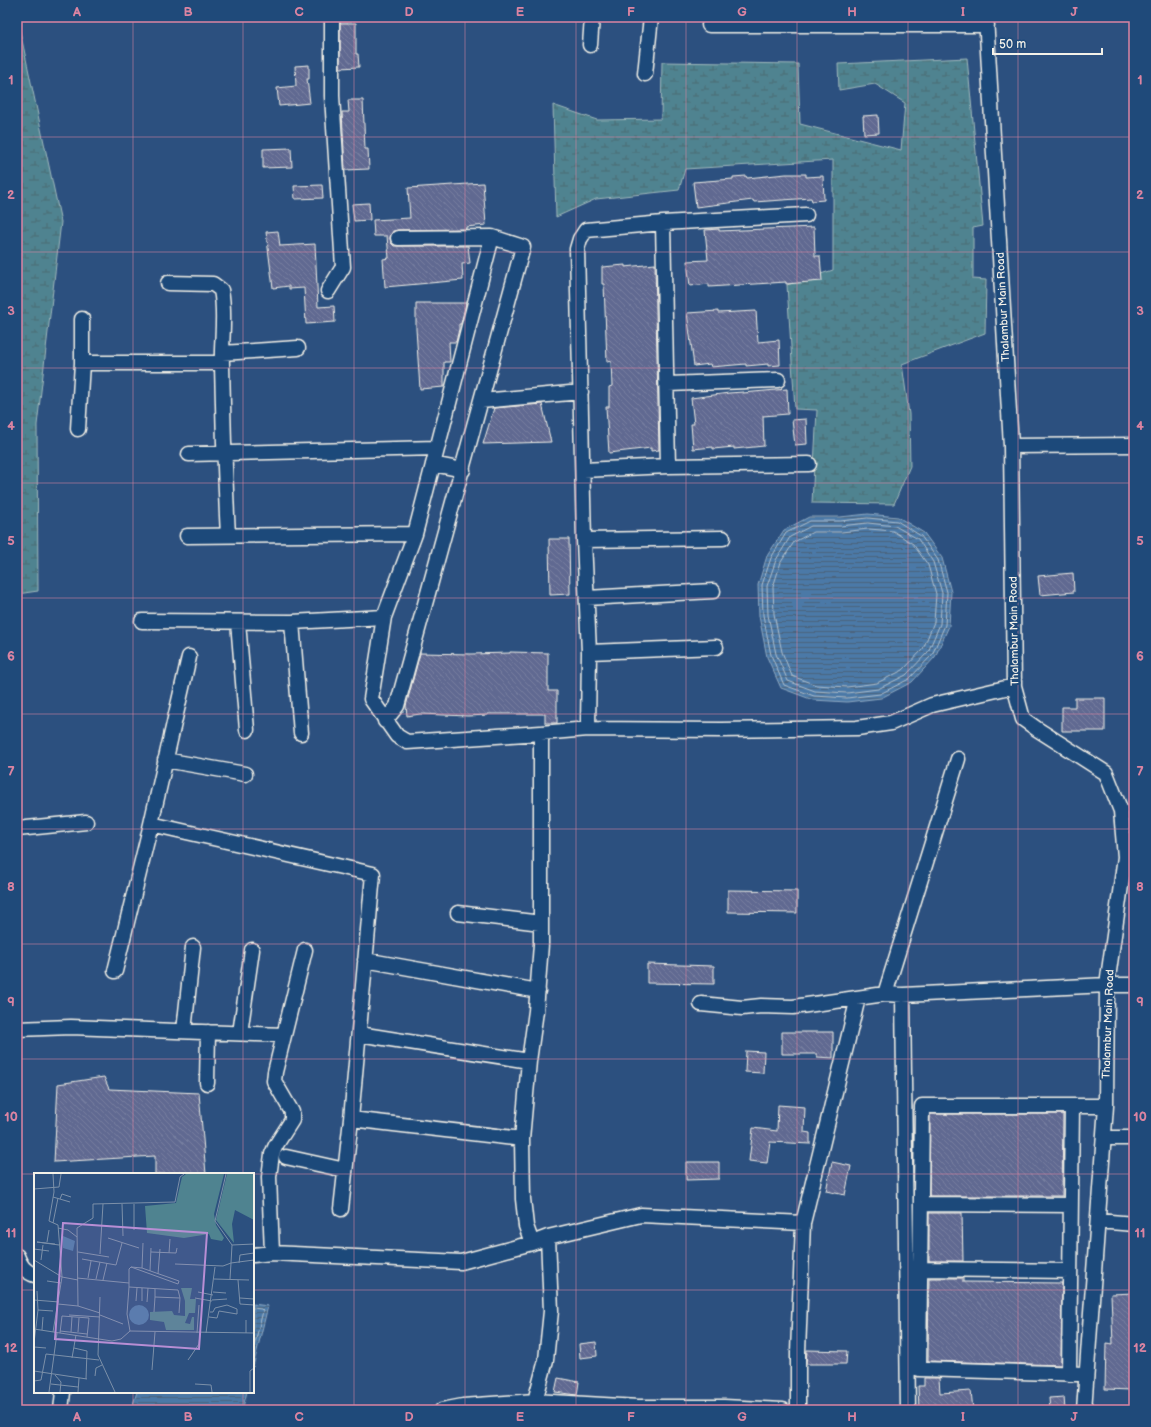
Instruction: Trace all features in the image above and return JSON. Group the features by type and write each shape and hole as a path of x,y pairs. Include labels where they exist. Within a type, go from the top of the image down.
{"street":[{"path":"328,292 343,267 332,96 332,17"},
{"path":"590,45 592,17"},
{"path":"645,74 651,17"},
{"path":"709,25 986,21"},
{"name":"Thalambur Main Road","path":"986,21 1011,446 1014,686 1023,719 1106,773 1121,811 1125,856 1107,984 1106,1106 1084,1410"},
{"path":"588,729 589,652 584,540 576,254 580,239 586,230 663,223 806,215"},
{"path":"663,223 668,384 668,466"},
{"path":"492,237 414,534 384,616 371,699 397,736 407,742 541,734 588,729 721,730 857,728 891,723 932,705 1014,686"},
{"path":"385,720 397,706 523,247 492,237 398,238"},
{"path":"168,283 214,284 221,290 223,302 222,358 224,453 228,535"},
{"path":"78,429 82,363 82,319"},
{"path":"82,363 222,358 298,348"},
{"path":"668,384 778,380"},
{"path":"481,401 581,392"},
{"path":"1011,446 1134,445"},
{"path":"189,454 437,448"},
{"path":"433,464 463,470"},
{"path":"583,470 668,466 809,464"},
{"path":"187,536 414,534"},
{"path":"584,540 723,538"},
{"path":"586,598 713,591"},
{"path":"142,621 292,622 384,616"},
{"path":"238,622 247,730"},
{"path":"292,622 302,733"},
{"path":"589,652 716,647"},
{"path":"115,971 151,824 189,657"},
{"path":"532,1243 526,1226 522,1199 522,1139 529,1061 538,991 541,923 541,734"},
{"path":"885,994 958,759"},
{"path":"166,760 245,774"},
{"path":"17,828 86,822"},
{"path":"151,824 372,874 359,1034 341,1209"},
{"path":"458,913 541,923"},
{"path":"184,1031 193,948"},
{"path":"240,1033 252,950"},
{"path":"272,1253 269,1177 272,1154 292,1120 292,1112 274,1081 305,950"},
{"path":"365,960 538,991"},
{"path":"702,1004 742,1008 761,1006 793,1007 885,994 903,995 1107,984 1134,985"},
{"path":"903,995 908,1410"},
{"path":"798,1410 798,1352 803,1223 858,998"},
{"path":"17,1029 71,1027 284,1034"},
{"path":"207,1082 208,1032"},
{"path":"359,1034 529,1061"},
{"path":"1086,1374 919,1369 922,1106 1106,1106"},
{"path":"1069,1374 1072,1106"},
{"path":"351,1118 522,1139"},
{"path":"1104,1138 1134,1138"},
{"path":"286,1157 345,1170"},
{"path":"921,1204 1071,1205"},
{"path":"254,1254 272,1253 461,1262 532,1243 548,1237 642,1215 803,1223"},
{"path":"1098,1221 1134,1224"},
{"path":"533,1405 546,1360 551,1312 548,1237"},
{"path":"17,1256 20,1265 28,1273 34,1275"},
{"path":"920,1269 1070,1271"},
{"path":"61,1410 63,1393"},
{"path":"442,1410 462,1406 533,1405 781,1410"}],"green space":[{"path":"17,17 61,222 37,425 38,591 17,594"},
{"path":"967,58 983,226 973,228 973,279 986,280 985,333 902,364 909,414 910,466 894,504 812,503 817,410 795,409 787,285 833,270 833,160 685,169 679,190 596,199 556,217 553,105 597,120 661,119 662,62 798,64 800,124 901,150 905,103 875,84 839,90 838,64"}],"water":[{"path":"868,514 898,517 924,533 942,558 951,592 949,626 935,657 912,682 881,698 847,702 813,700 781,688 767,657 759,616 758,585 767,556 784,530 809,517 840,517"},
{"path":"254,1304 268,1306 254,1363"},
{"path":"137,1393 247,1393 243,1407 221,1410 131,1410"}],"building":[{"path":"340,23 356,23 356,54 358,54 359,67 340,68"},
{"path":"309,65 309,79 307,79 310,103 279,106 277,88 296,86 295,66"},
{"path":"348,100 363,100 365,149 368,149 369,169 345,170 342,112 349,112"},
{"path":"878,115 879,133 864,134 863,116"},
{"path":"291,148 292,167 263,168 263,149"},
{"path":"786,174 806,174 806,177 823,176 824,200 812,201 811,198 754,202 753,200 696,207 693,182 733,179 733,177 746,176 747,178"},
{"path":"483,183 486,225 466,227 466,229 398,230 393,231 390,238 391,243 394,246 468,246 470,263 462,264 463,280 385,287 383,259 389,258 387,236 374,236 373,220 410,218 408,188"},
{"path":"322,185 323,198 295,199 294,186"},
{"path":"369,203 370,220 354,221 352,204"},
{"path":"814,227 815,256 820,256 822,281 709,287 709,284 690,286 687,261 708,260 705,230 719,229 719,231"},
{"path":"278,231 280,246 315,244 318,307 334,306 335,322 306,324 304,288 289,289 289,286 273,288 266,232"},
{"path":"655,264 659,450 651,451 651,448 609,453 606,407 609,407 609,387 612,386 611,361 607,362 602,267 625,265 625,267"},
{"path":"416,303 466,303 461,324 459,324 456,342 449,342 450,362 444,362 444,387 420,389 416,329"},
{"path":"718,311 718,313 756,311 758,342 779,340 780,365 768,366 768,364 746,366 746,364 711,367 710,364 694,366 687,313"},
{"path":"787,389 788,414 763,416 764,446 734,449 734,447 713,449 713,447 693,449 691,424 694,424 691,398 729,393"},
{"path":"542,404 551,442 483,444 494,408"},
{"path":"806,419 807,444 795,445 792,420"},
{"path":"549,539 569,539 570,594 550,595"},
{"path":"1073,573 1074,592 1040,595 1038,576"},
{"path":"510,652 548,653 548,691 557,691 557,723 545,723 545,714 488,714 468,716 420,714 407,716 406,706 420,653 471,654"},
{"path":"1075,698 1105,698 1105,731 1062,731 1062,707 1075,707"},
{"path":"728,890 797,891 797,913 728,912"},
{"path":"647,964 714,966 714,984 647,983"},
{"path":"782,1032 833,1032 833,1058 817,1057 817,1054 782,1054"},
{"path":"746,1051 764,1052 763,1073 745,1072"},
{"path":"104,1077 109,1089 199,1093 206,1173 155,1173 155,1156 54,1162 58,1084"},
{"path":"778,1105 805,1107 804,1132 810,1133 810,1144 770,1142 767,1163 749,1161 753,1128 777,1131"},
{"path":"930,1114 1063,1114 1062,1196 929,1196"},
{"path":"686,1162 719,1162 719,1179 686,1180"},
{"path":"832,1162 851,1166 845,1195 826,1191"},
{"path":"929,1213 962,1213 963,1261 929,1261"},
{"path":"929,1278 963,1278 963,1282 1062,1283 1061,1365 928,1361"},
{"path":"1134,1293 1134,1340 1131,1390 1105,1389 1106,1343 1113,1344 1111,1294"},
{"path":"596,1342 597,1356 580,1358 579,1344"},
{"path":"807,1350 847,1351 846,1364 806,1364"},
{"path":"558,1378 579,1382 577,1395 555,1392"},
{"path":"924,1378 939,1378 940,1393 971,1391 973,1410 919,1410 918,1386 924,1386"},
{"path":"1064,1397 1065,1410 1050,1410 1049,1398"}]}
